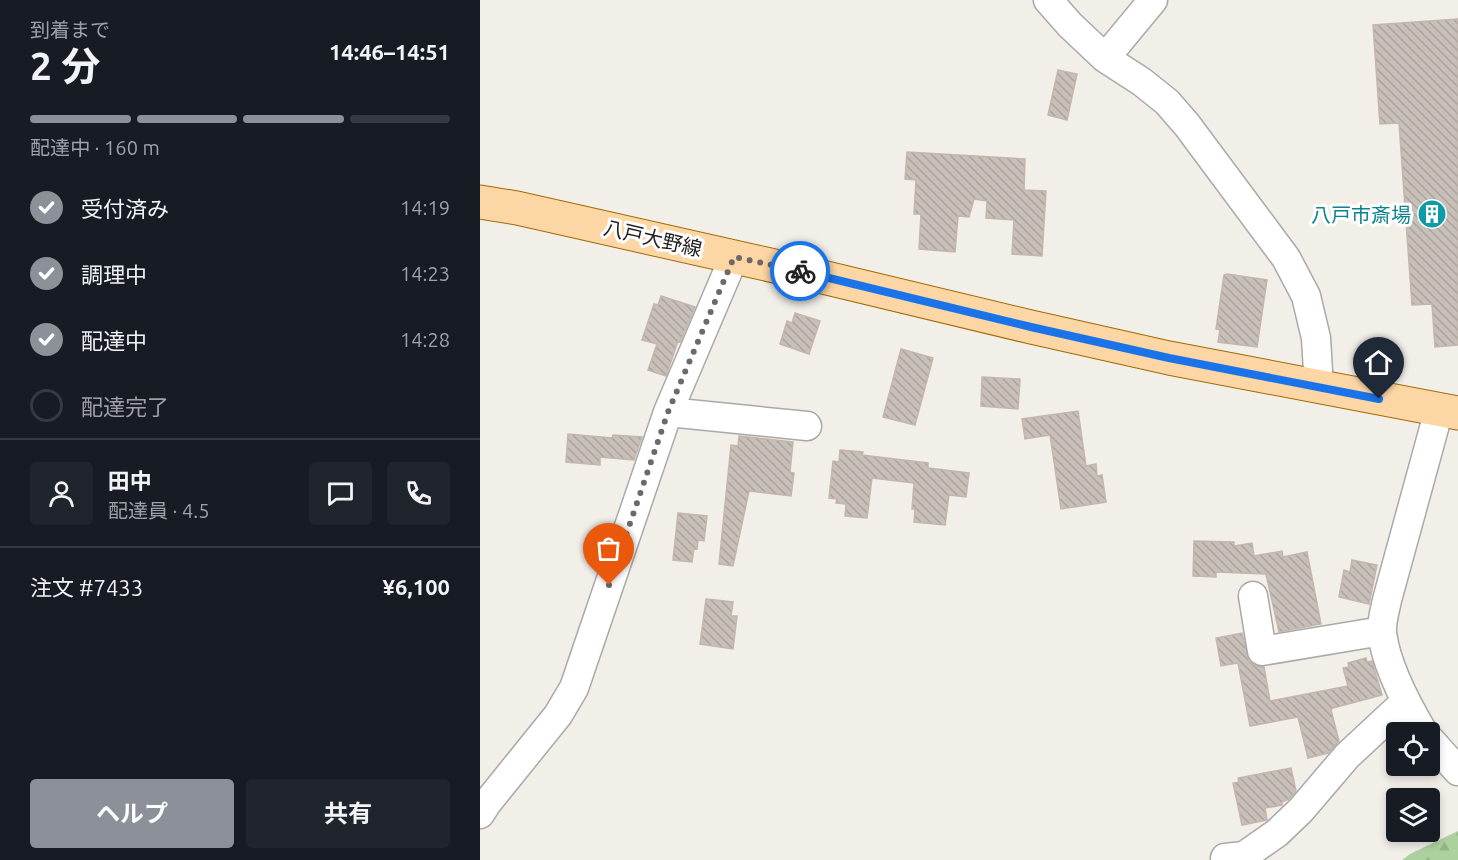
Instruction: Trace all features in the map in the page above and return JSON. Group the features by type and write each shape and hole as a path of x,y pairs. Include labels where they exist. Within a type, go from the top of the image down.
{"main road":[{"name":"八戸大野線","path":"480,202 518,208 1169,358 1448,411"}],"street":[{"path":"1048,0 1070,25 1105,58 1142,82 1167,102 1187,125 1286,258 1306,296 1316,338 1319,387"},
{"path":"1105,58 1152,0"},
{"path":"480,814 558,715 574,688 668,412 734,257"},
{"path":"1417,722 1405,702 1382,631 1387,600 1448,411"},
{"path":"668,412 807,426"},
{"path":"1253,596 1262,651 1382,631"},
{"path":"1226,858 1244,856 1277,833 1301,810 1347,756 1405,702"},
{"path":"1440,751 1458,771"}],"green space":[{"path":"1458,831 1458,860 1402,860 1435,842 1440,842 1440,840"}],"building":[{"name":"八戸市斎場","path":"1458,19 1458,345 1435,347 1432,304 1412,305 1399,123 1380,124 1373,25"},
{"path":"1058,70 1077,74 1067,120 1048,115"},
{"path":"907,152 1025,159 1024,190 1046,191 1042,256 1012,254 1014,220 986,218 987,201 974,199 969,217 958,216 955,252 919,249 921,214 914,214 916,180 905,179"},
{"path":"1224,275 1267,280 1257,347 1218,342 1220,330 1216,329"},
{"path":"661,296 695,307 680,342 678,341 666,376 648,370 657,344 642,340 654,304 658,305"},
{"path":"795,313 820,321 809,354 780,344 787,321 792,323"},
{"path":"901,349 933,358 915,425 883,417"},
{"path":"982,377 1020,379 1018,409 981,406"},
{"path":"1078,411 1086,466 1096,464 1097,476 1102,475 1106,502 1061,509 1050,435 1025,439 1022,419"},
{"path":"568,434 612,438 613,435 642,437 634,460 600,457 600,465 566,462"},
{"path":"739,436 793,442 790,472 794,473 791,496 749,491 733,566 719,564 731,445 738,446"},
{"path":"840,450 928,463 928,468 969,473 966,497 949,495 945,525 914,522 915,509 912,509 914,483 872,478 867,518 845,516 846,504 836,503 837,499 829,498 833,461 839,462"},
{"path":"678,513 707,516 704,541 698,540 692,562 673,560"},
{"path":"1194,541 1234,542 1234,546 1252,543 1254,556 1282,551 1283,557 1307,552 1321,624 1279,632 1266,574 1216,572 1216,577 1193,576"},
{"path":"1352,560 1377,565 1369,604 1339,597 1344,570 1350,572"},
{"path":"706,599 733,602 731,616 737,616 733,649 700,644"},
{"path":"1242,633 1249,661 1256,666 1264,667 1270,701 1348,686 1343,668 1349,667 1348,663 1366,658 1367,662 1372,661 1382,695 1333,708 1331,710 1339,741 1328,753 1308,758 1298,717 1250,726 1238,663 1221,666 1216,638"},
{"path":"1291,768 1296,791 1289,799 1282,802 1282,805 1265,808 1267,820 1242,825 1233,783 1239,782 1238,778"}],"way so far":[{"path":"609,585 668,412 734,257 800,271"}],"place":[{"name":"八戸市斎場","path":"1432,214"}],"route":[{"path":"800,271 1169,358 1379,399"}]}
